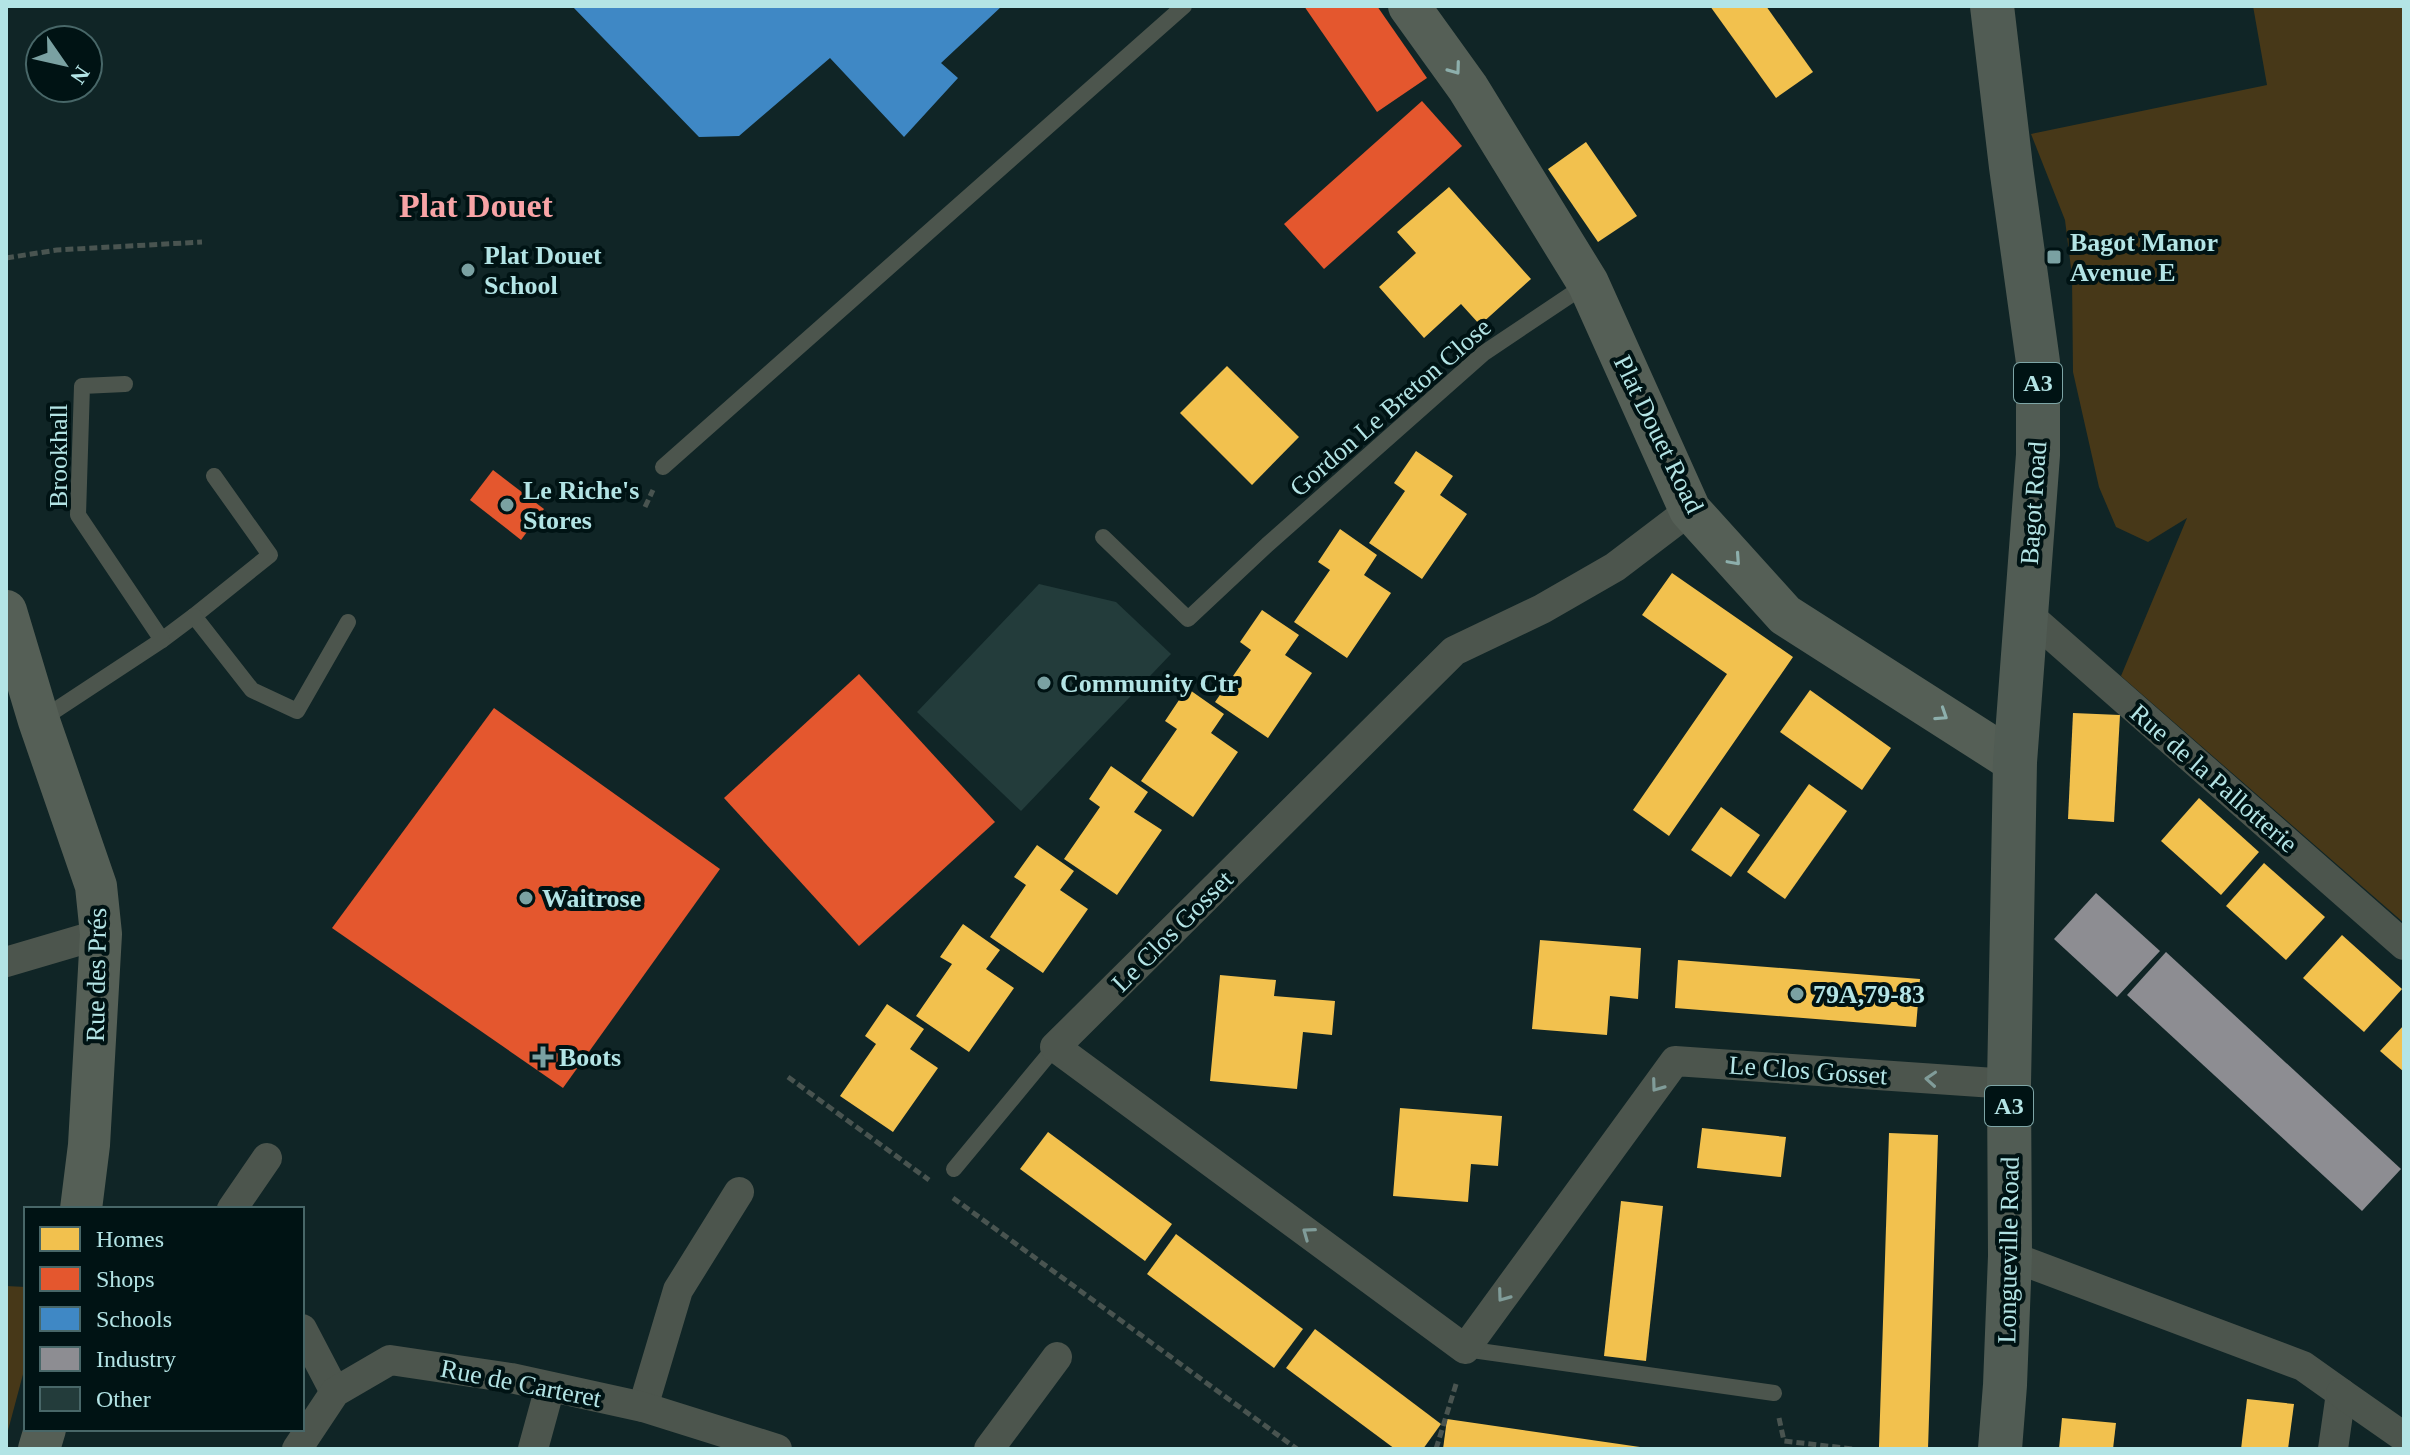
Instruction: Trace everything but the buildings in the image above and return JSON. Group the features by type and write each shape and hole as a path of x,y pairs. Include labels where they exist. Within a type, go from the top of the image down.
{"main road":[{"name":"Plat Douet Road","path":"1409,6 1468,88 1588,283 1690,510 1785,615 2015,762"},
{"name":"Bagot Road","path":"1992,6 2038,362 2038,455 2015,762"},
{"name":"Rue des Prés","path":"6,611 39,721 96,886 101,934 89,1145 81,1207"},
{"name":"Longueville Road","path":"2000,1449 2010,1256 2009,1084 2015,762"}],"street":[{"name":"Le Clos Gosset","path":"1055,1047 1454,651 1542,609 1615,567 1690,510"},
{"name":"Rue de la Pallotterie","path":"2025,612 2404,945"},
{"path":"6,962 101,934"},
{"path":"1055,1047 1465,1349"},
{"name":"Le Clos Gosset","path":"1465,1349 1675,1061 2009,1084"},
{"path":"233,1207 267,1158"},
{"path":"643,1407 678,1290 739,1192"},
{"path":"2010,1256 2303,1366 2404,1437"},
{"path":"304,1333 335,1392"},
{"path":"989,1449 1057,1357"},
{"name":"Rue de Carteret","path":"297,1449 335,1392 390,1360 511,1378 643,1407 777,1449"},
{"path":"533,1449 550,1387"},
{"path":"2333,1449 2341,1393"}],"lane":[{"path":"663,467 1184,6"},
{"name":"Gordon Le Breton Close","path":"1103,537 1188,619 1484,353 1588,283"},
{"name":"Brookhall","path":"125,384 82,386 78,515 162,640"},
{"path":"39,721 162,640 270,555 214,476"},
{"path":"194,616 252,690 297,711 348,622"},
{"path":"954,1169 1055,1047"},
{"path":"1465,1349 1774,1393"}],"path":[{"path":"6,258 57,250 202,242"},
{"path":"788,1077 941,1188"},
{"path":"953,1198 1297,1449"},
{"path":"1436,1449 1465,1349"},
{"path":"1774,1393 1784,1441 1853,1449"}],"shaded area":[{"path":"2253,6 2404,6 2404,923 2121,676 2187,518 2148,542 2116,527 2099,487 2073,372 2072,276 2065,220 2031,134 2267,85"},
{"path":"6,1286 24,1287 24,1370 6,1438"}],"place":[{"name":"Bagot Manor Avenue E","path":"2054,257"},
{"name":"Plat Douet School","path":"468,270"},
{"name":"Le Riche's Stores","path":"507,505"},
{"name":"Community Ctr","path":"1044,683"},
{"name":"Waitrose","path":"526,898"},
{"name":"79A,79-83","path":"1797,994"},
{"name":"Boots","path":"543,1057"}],"district":[{"name":"Plat Douet","path":"476,205"}]}
